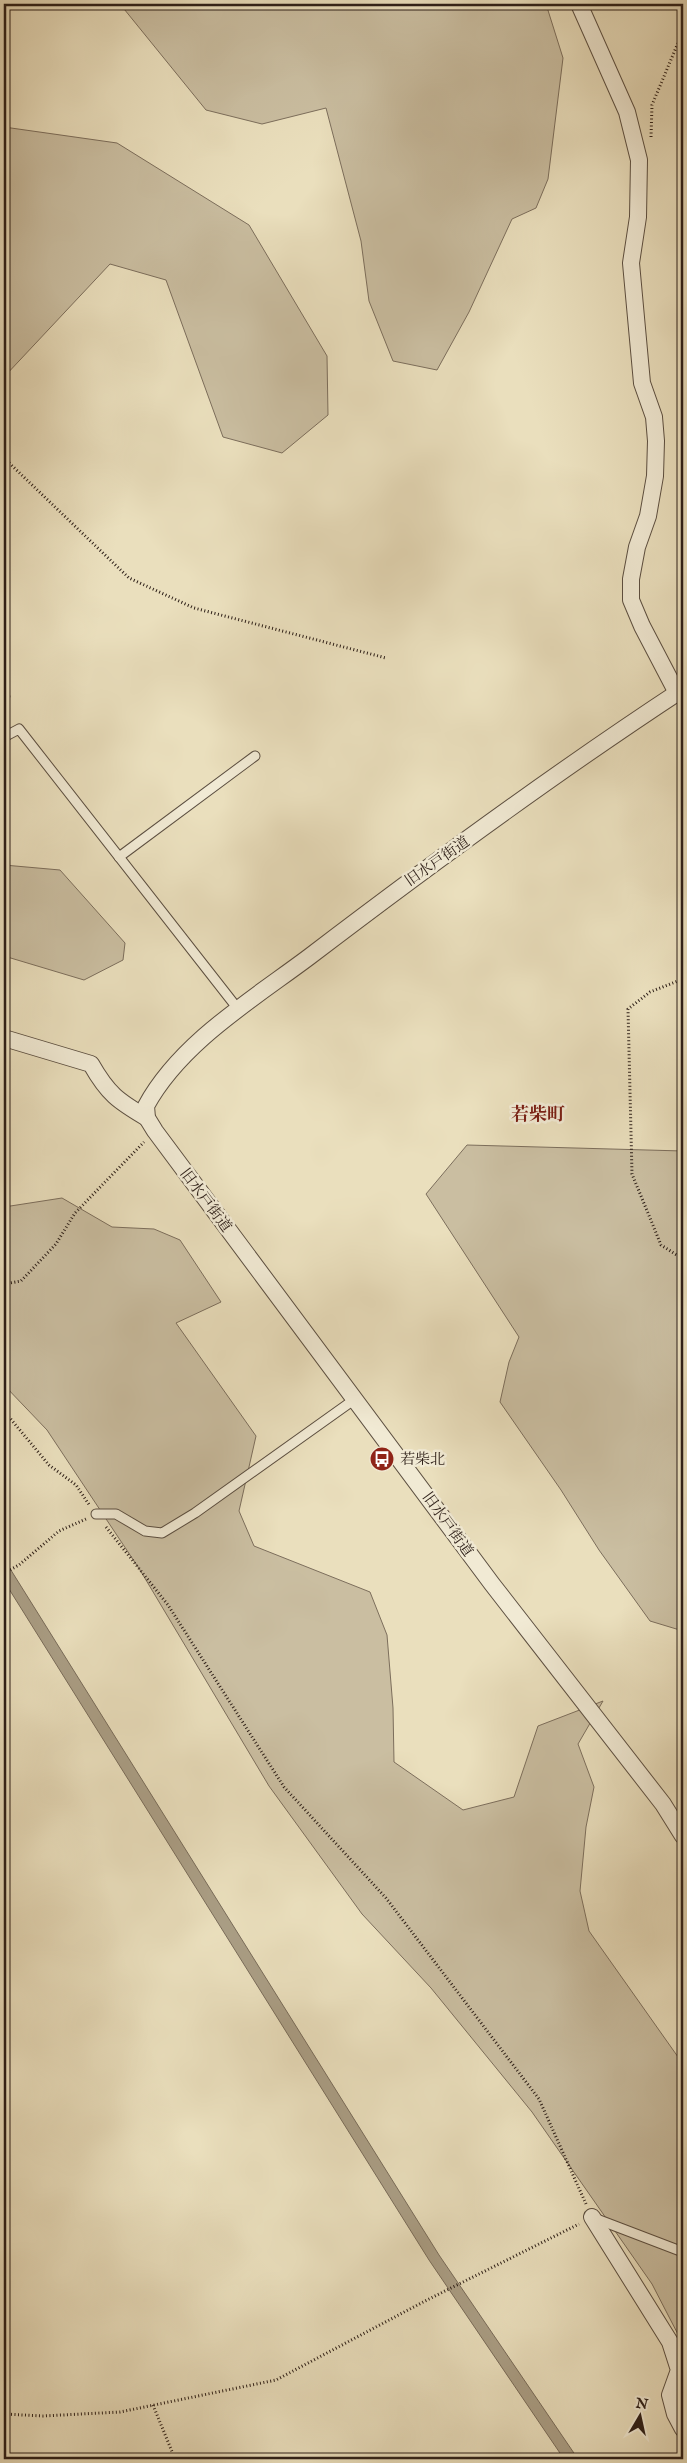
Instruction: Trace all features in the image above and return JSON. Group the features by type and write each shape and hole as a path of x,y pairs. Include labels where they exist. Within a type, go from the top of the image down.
{"street":[{"path":"579,4 627,112 639,160 638,217 631,263 642,383 654,417 656,441 654,476 648,516 637,546 631,579 631,600 642,626 680,691"},
{"name":"旧水戸街道","path":"680,691 407,882 238,1009 186,1053 150,1098 146,1106 151,1125 492,1584 663,1804 683,1836"},
{"path":"4,1038 91,1064 101,1083 115,1099 151,1125"},
{"path":"592,2217 670,2342 680,2370 670,2395 675,2414 683,2429"}],"lane":[{"path":"4,737 18,729 238,1009"},
{"path":"119,857 255,756"},
{"path":"96,1514 116,1514 145,1530 162,1533 195,1513 355,1398"},
{"path":"592,2217 683,2252"}],"path":[{"path":"639,160 651,142 652,105 683,31"},
{"path":"4,458 129,578 194,608 386,658"},
{"path":"683,979 650,992 628,1009 632,1174 660,1245 683,1259"},
{"path":"4,1284 21,1281 56,1244 75,1213 151,1125"},
{"path":"4,1410 49,1465 76,1485 96,1514 168,1605 284,1787 386,1898 539,2099 592,2217 462,2282 276,2380 120,2412 43,2416 4,2414"},
{"path":"4,1573 15,1567 59,1531 96,1514"},
{"path":"152,2405 175,2459"}],"shaded area":[{"path":"120,4 546,4 563,58 548,179 536,208 512,219 469,312 437,370 393,361 369,301 361,241 326,108 262,124 206,110"},
{"path":"4,127 117,143 249,225 327,356 328,415 282,453 223,437 166,280 110,264 4,377"},
{"path":"4,686 10,696 4,722"},
{"path":"4,865 60,870 125,943 123,960 84,980 4,956"},
{"path":"467,1145 683,1151 683,1631 650,1621 599,1550 561,1490 500,1402 509,1362 519,1337 426,1194"},
{"path":"62,1198 112,1227 154,1229 180,1240 221,1302 176,1323 256,1436 239,1511 254,1546 370,1592 387,1635 393,1708 394,1762 463,1810 514,1797 538,1726 603,1701 578,1744 594,1787 586,1827 580,1891 589,1931 683,2064 683,2344 652,2284 532,2112 431,1988 362,1914 269,1786 140,1570 47,1430 4,1385 4,1207"},
{"path":"4,1559 439,2255 578,2459 564,2459 429,2260 4,1581"}],"place":[{"name":"若柴北","path":"382,1459"}],"district":[{"name":"若柴町","path":"538,1114"}]}
